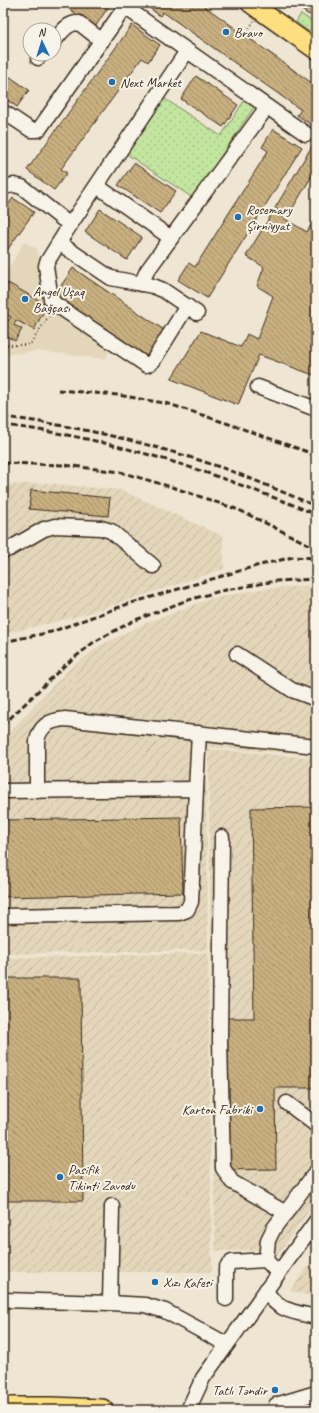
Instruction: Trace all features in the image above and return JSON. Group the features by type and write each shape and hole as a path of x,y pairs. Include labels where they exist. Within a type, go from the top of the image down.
{"highway":[{"path":"3,1408 102,1410"}],"main road":[{"path":"250,3 316,50"}],"street":[{"path":"7,114 31,130 38,130 127,5 187,51 306,134"},
{"path":"62,32 70,24 79,24 102,41"},
{"path":"59,243 111,278 153,286 163,290 192,309 150,364 146,365 55,304 51,299 46,266 47,262 70,224 187,51"},
{"path":"141,284 147,271 267,107"},
{"path":"3,187 14,185 22,187 70,224"},
{"path":"96,186 171,238"},
{"path":"258,387 316,409"},
{"path":"3,551 44,529 54,526 101,528 111,531 153,566"},
{"path":"237,654 292,690 316,699"},
{"path":"37,791 38,733 43,726 55,720 65,719 316,746"},
{"path":"3,916 179,913 187,910 191,902 199,733"},
{"path":"3,791 196,790"},
{"path":"222,838 220,1040 223,1168 232,1182 286,1213"},
{"path":"287,1103 316,1125"},
{"path":"278,1273 266,1260 268,1240 316,1172"},
{"path":"110,1303 112,1206"},
{"path":"188,1410 202,1378 316,1221"},
{"path":"226,1299 226,1269 228,1265 232,1262 266,1260"},
{"path":"266,1290 269,1297 275,1304 284,1309 316,1317"},
{"path":"3,1300 146,1305 156,1307 226,1344"},
{"path":"276,1405 301,1404 316,1393"}],"path":[{"path":"7,345 25,345 31,343 55,304"}],"shaded area":[{"name":"Angel Uşaq Bağçası","path":"24,242 37,249 45,295 55,310 110,349 105,359 37,351 3,355 3,278"},
{"path":"45,483 121,490 223,536 224,569 76,617 3,634 3,485"},
{"path":"316,585 316,755 206,747 208,950 3,954 3,736 6,736 68,670 98,647 141,625 209,599 261,589"},
{"name":"Karton Fabriki","path":"208,749 316,758 316,1201 277,1256 260,1250 215,1251"},
{"name":"Pasifik Tikinti Zavodu","path":"208,953 212,1272 3,1272 3,958"},
{"path":"316,1255 316,1297 290,1291"}],"green space":[{"path":"301,14 316,24 316,37 296,22"},
{"path":"162,97 221,136 244,101 254,107 193,198 125,153"}],"building":[{"path":"61,3 111,3 95,27"},
{"path":"143,3 200,3 316,86 316,122 313,126 297,115 301,110 163,12 160,16"},
{"path":"292,3 312,3 316,6 309,15"},
{"path":"132,25 160,45 148,62 142,58 61,169 67,173 54,190 27,170"},
{"path":"3,72 29,90 17,107 3,97"},
{"path":"196,76 238,105 223,127 181,99"},
{"path":"273,129 302,147 207,298 178,280 189,263 195,267 268,151 262,147"},
{"path":"315,141 316,169 288,216 275,208"},
{"path":"134,163 176,191 160,213 118,185"},
{"path":"13,198 34,212 3,256 3,212"},
{"path":"100,209 142,237 127,260 85,232"},
{"path":"273,212 307,232 316,216 316,376 259,355 238,405 171,379 201,331 241,347 247,334 257,339 273,296 257,286 264,267 246,256"},
{"path":"73,268 167,332 148,361 54,296"},
{"path":"8,283 47,305 34,330 16,320 14,325 22,329 15,341 3,334 3,318 8,321 11,317 3,312 3,291"},
{"path":"31,490 110,498 108,516 29,509"},
{"path":"316,807 316,1088 275,1088 276,1169 225,1170 223,1018 254,1018 251,808"},
{"path":"181,817 183,893 3,897 3,820"},
{"path":"3,978 81,978 83,1201 3,1201"}],"railway":[{"path":"58,390 118,395 169,404 316,455"},
{"path":"3,417 29,420 108,435 160,448 251,479 316,506"},
{"path":"3,425 67,435 162,458 223,479 316,515"},
{"path":"3,463 64,465 120,472 175,488 239,510 316,548"},
{"path":"3,642 51,632 128,604 256,566 293,557 316,558"},
{"path":"3,725 64,666 94,642 133,621 185,601 220,591 276,581 316,579"}],"place":[{"name":"Bravo","path":"226,32"},
{"name":"Next Market","path":"112,82"},
{"name":"Rosemary Şirniyyat","path":"238,217"},
{"name":"Angel Uşaq Bağçası","path":"25,299"},
{"name":"Karton Fabriki","path":"260,1109"},
{"name":"Pasifik Tikinti Zavodu","path":"60,1177"},
{"name":"Xızı Kafesi","path":"155,1282"},
{"name":"Tatlı Təndir","path":"275,1390"}]}
